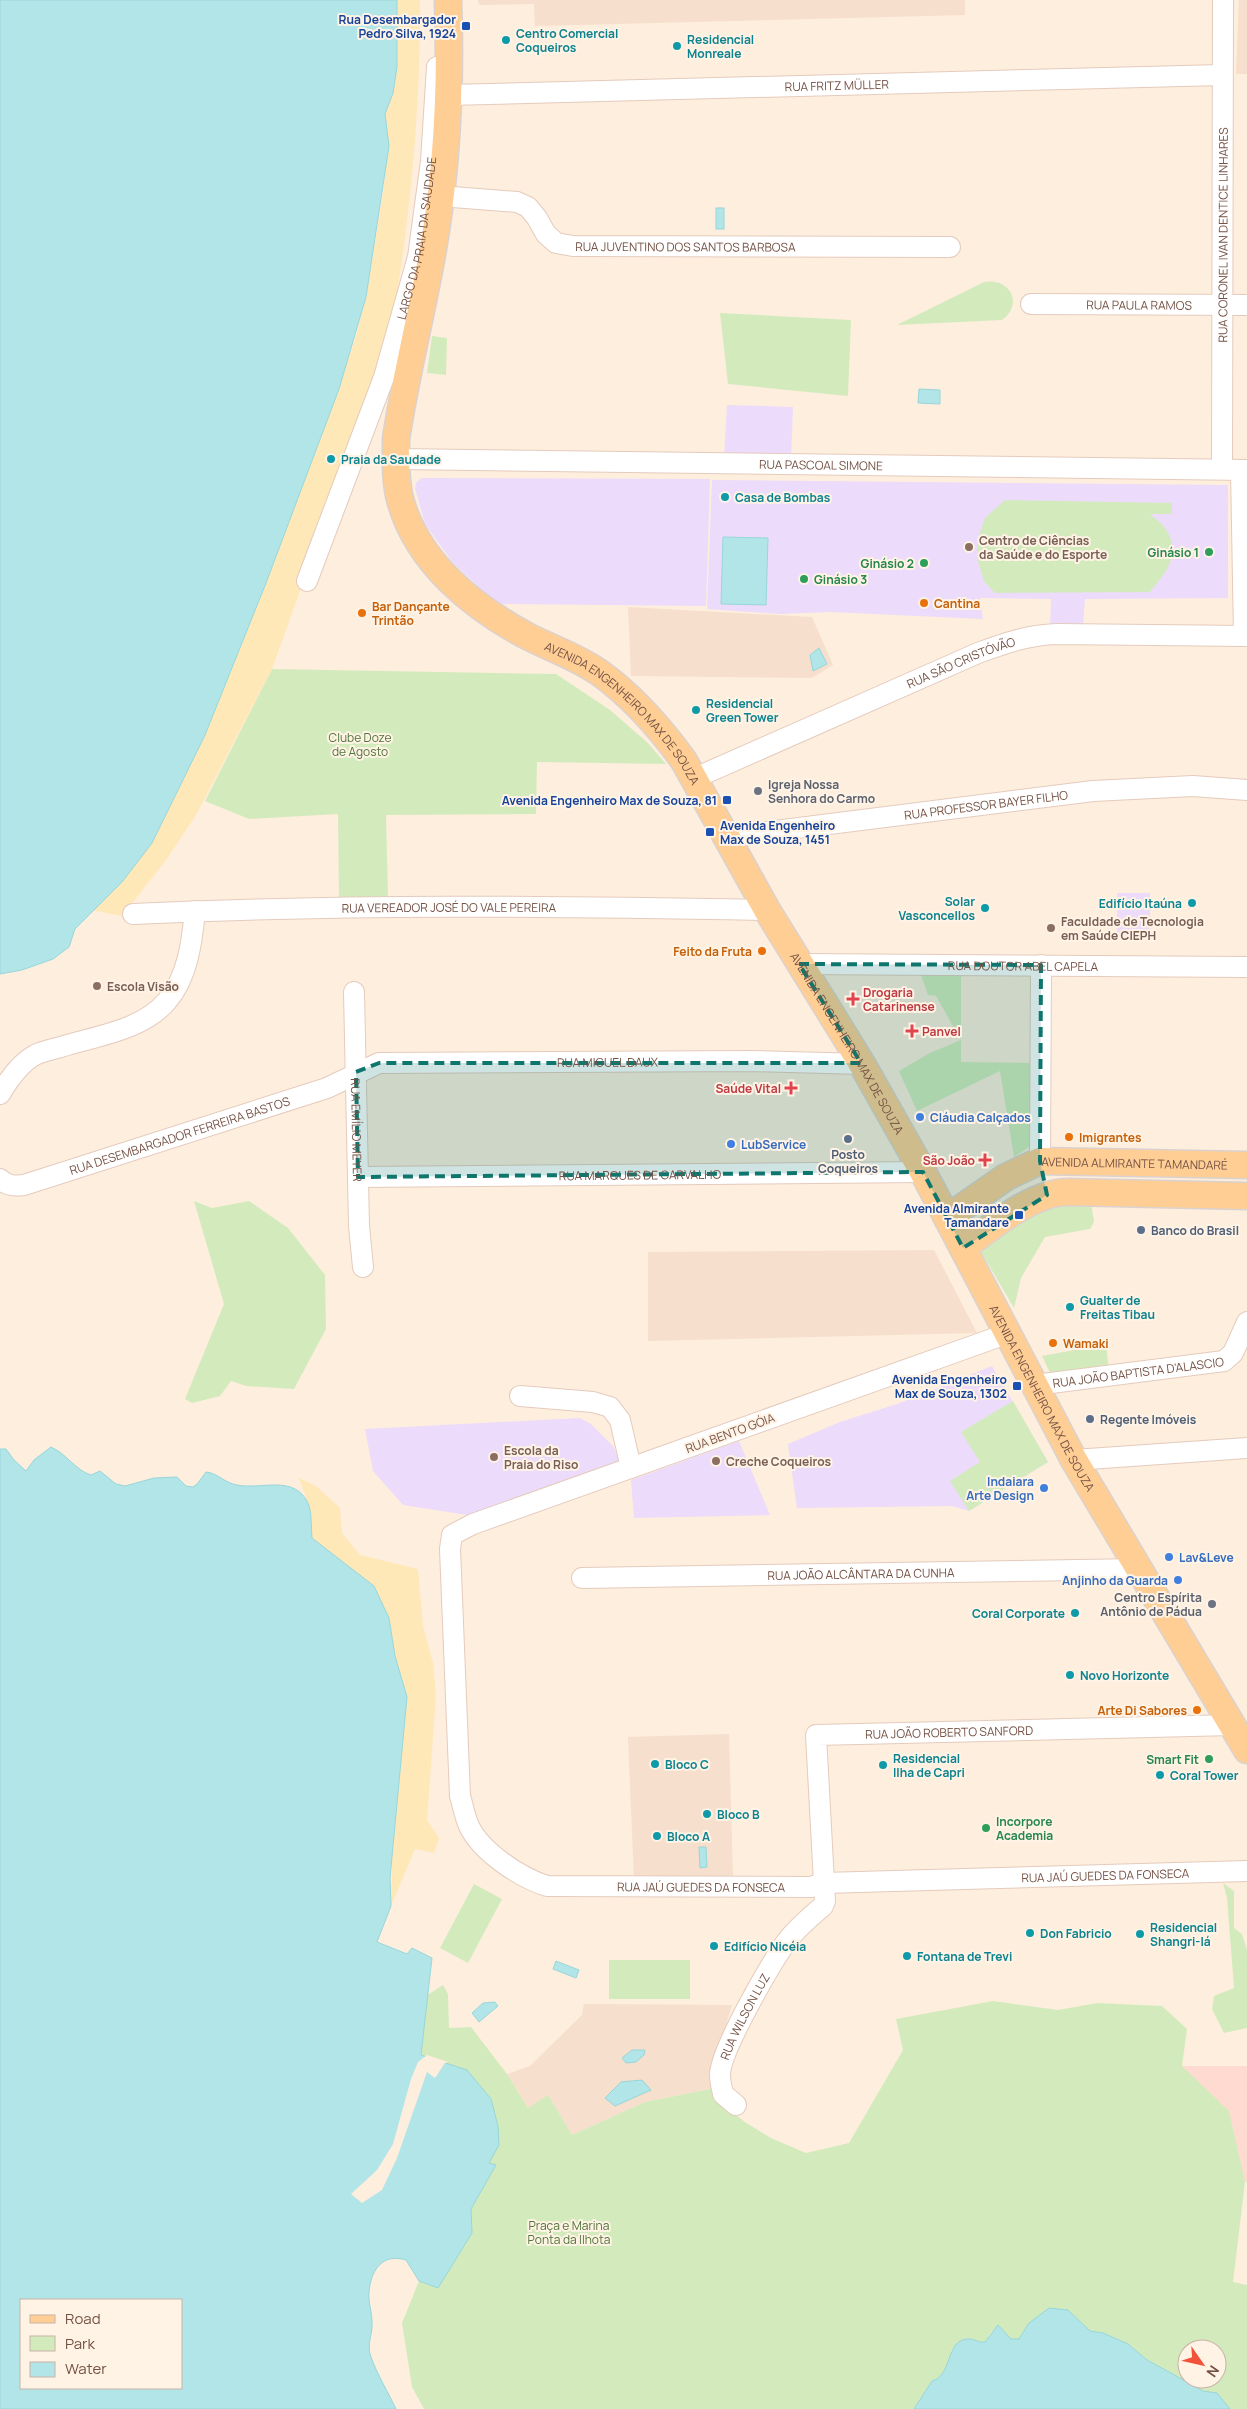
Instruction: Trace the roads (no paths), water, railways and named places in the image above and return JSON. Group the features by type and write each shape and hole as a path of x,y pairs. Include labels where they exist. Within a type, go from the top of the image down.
{"main road":[{"name":"AVENIDA ENGENHEIRO MAX DE SOUZA","path":"448,0 450,95 440,196 431,259 401,410 396,459 400,498 409,522 424,550 442,572 474,603 502,622 599,672 624,692 670,742 694,778 766,910 862,1064 923,1172 1074,1460 1247,1750"},
{"name":"AVENIDA ALMIRANTE TAMANDARÉ","path":"947,1218 1006,1177 1040,1161 1247,1165"},
{"path":"1040,1161 1048,1195"},
{"path":"963,1248 1008,1216 1048,1195 1068,1192 1247,1196"}],"street":[{"name":"LARGO DA PRAIA DA SAUDADE","path":"307,581 333,511 347,507 349,466 384,377 418,257 431,161 437,61 437,0"},
{"name":"RUA CORONEL IVAN DENTICE LINHARES","path":"1222,0 1222,305 1245,550 1245,636"},
{"name":"RUA FRITZ MÜLLER","path":"450,95 1222,75"},
{"name":"RUA JUVENTINO DOS SANTOS BARBOSA","path":"440,196 517,202 528,207 546,234 556,243 573,246 950,247"},
{"name":"RUA PAULA RAMOS","path":"1031,304 1247,305"},
{"name":"RUA PASCOAL SIMONE","path":"396,459 1237,470"},
{"name":"RUA SÃO CRISTÓVÃO","path":"694,778 978,652 1013,640 1034,635 1056,634 1245,636"},
{"name":"RUA PROFESSOR BAYER FILHO","path":"726,837 1093,791 1193,786 1247,790"},
{"name":"RUA VEREADOR JOSÉ DO VALE PEREIRA","path":"133,914 195,911 529,907 766,910"},
{"path":"0,1094 19,1067 36,1054 133,1024 153,1015 168,1000 178,984 186,963 195,911"},
{"name":"RUA DOUTOR ABEL CAPELA","path":"799,964 1247,967"},
{"path":"1040,1161 1041,966"},
{"name":"RUA EMÍLIO MEYER","path":"354,992 358,1226 363,1267"},
{"name":"RUA MIGUEL DAUX","path":"356,1072 379,1063 750,1061 862,1064"},
{"name":"RUA DESEMBARGADOR FERREIRA BASTOS","path":"0,1180 13,1186 24,1186 327,1088 356,1072"},
{"name":"RUA MARQUES DE CARVALHO","path":"358,1177 923,1172"},
{"name":"RUA JOÃO BAPTISTA D'ALASCIO","path":"1035,1385 1224,1361 1233,1353 1247,1322"},
{"name":"RUA BENTO GÓIA","path":"452,1535 473,1524 1009,1333"},
{"path":"520,1396 593,1402 610,1407 620,1420 631,1468"},
{"path":"1074,1460 1247,1448"},
{"name":"RUA JAÚ GUEDES DA FONSECA","path":"452,1535 450,1559 460,1796 469,1826 478,1841 518,1873 547,1886 811,1887 823,1883 1247,1871"},
{"name":"RUA JOÃO ALCÂNTARA DA CUNHA","path":"582,1578 1140,1569"},
{"name":"RUA JOÃO ROBERTO SANFORD","path":"823,1883 816,1735 1233,1725"},
{"name":"RUA WILSON LUZ","path":"736,2105 723,2094 720,2074 725,2056 759,1985 777,1956 788,1940 823,1906 825,1901 823,1883"}],"water":[{"path":"0,0 397,0 397,67 393,93 385,114 389,146 366,297 339,389 266,583 205,735 152,843 122,882 75,929 69,947 53,959 22,970 0,974"},
{"path":"716,208 724,208 724,229 716,229"},
{"path":"919,389 940,390 940,404 918,403"},
{"path":"723,537 768,538 766,605 721,604"},
{"path":"819,648 827,664 813,671 810,655"},
{"path":"51,1447 85,1473 91,1475 100,1471 116,1484 125,1486 154,1478 177,1477 186,1486 193,1487 206,1472 237,1485 277,1485 295,1489 302,1494 308,1503 311,1515 312,1538 374,1586 389,1618 395,1656 407,1697 390,1878 391,1906 377,1942 407,1954 412,1948 432,1958 421,2055 467,2070 491,2099 498,2126 499,2145 489,2163 496,2165 471,2209 472,2233 438,2288 419,2281 406,2260 398,2258 385,2261 372,2276 369,2296 372,2322 369,2344 370,2352 376,2370 396,2409 0,2409 0,1449 6,1449 26,1471 34,1460"},
{"path":"699,1847 706,1847 707,1867 700,1868"},
{"path":"556,1961 579,1970 576,1978 553,1969"},
{"path":"495,2002 498,2006 479,2022 472,2013 483,2003"},
{"path":"632,2050 645,2050 644,2055 636,2062 626,2063 622,2058"},
{"path":"642,2080 651,2090 615,2106 605,2098 621,2082"},
{"path":"1049,2308 1068,2310 1090,2331 1103,2333 1128,2344 1147,2360 1177,2377 1177,2389 1199,2389 1217,2393 1230,2409 914,2409 932,2381 939,2378 947,2366 955,2346 960,2341 969,2339 985,2342 998,2325 1011,2339 1019,2339 1029,2323"}],"place":[{"name":"Rua Desembargador Pedro Silva, 1924","path":"466,26"},
{"name":"Centro Comercial Coqueiros","path":"506,40"},
{"name":"Residencial Monreale","path":"677,46"},
{"name":"Praia da Saudade","path":"331,459"},
{"name":"Casa de Bombas","path":"725,497"},
{"name":"Centro de Ciências da Saúde e do Esporte","path":"969,547"},
{"name":"Ginásio 1","path":"1209,552"},
{"name":"Ginásio 2","path":"924,563"},
{"name":"Ginásio 3","path":"804,579"},
{"name":"Cantina","path":"924,603"},
{"name":"Bar Dançante Trintão","path":"362,613"},
{"name":"Residencial Green Tower","path":"696,710"},
{"name":"Igreja Nossa Senhora do Carmo","path":"758,791"},
{"name":"Avenida Engenheiro Max de Souza, 81","path":"727,800"},
{"name":"Avenida Engenheiro Max de Souza, 1451","path":"710,832"},
{"name":"Edifício Itaúna","path":"1192,903"},
{"name":"Solar Vasconcellos","path":"985,908"},
{"name":"Faculdade de Tecnologia em Saúde CIEPH","path":"1051,928"},
{"name":"Feito da Fruta","path":"762,951"},
{"name":"Escola Visão","path":"97,986"},
{"name":"Drogaria Catarinense","path":"853,999"},
{"name":"Panvel","path":"912,1031"},
{"name":"Saúde Vital","path":"791,1088"},
{"name":"Cláudia Calçados","path":"920,1117"},
{"name":"Imigrantes","path":"1069,1137"},
{"name":"Posto Coqueiros","path":"848,1139"},
{"name":"LubService","path":"731,1144"},
{"name":"São João","path":"985,1160"},
{"name":"Avenida Almirante Tamandare","path":"1019,1215"},
{"name":"Banco do Brasil","path":"1141,1230"},
{"name":"Gualter de Freitas Tibau","path":"1070,1307"},
{"name":"Wamaki","path":"1053,1343"},
{"name":"Avenida Engenheiro Max de Souza, 1302","path":"1017,1386"},
{"name":"Regente Imóveis","path":"1090,1419"},
{"name":"Escola da Praia do Riso","path":"494,1457"},
{"name":"Creche Coqueiros","path":"716,1461"},
{"name":"Indaiara Arte Design","path":"1044,1488"},
{"name":"Lav&Leve","path":"1169,1557"},
{"name":"Anjinho da Guarda","path":"1178,1580"},
{"name":"Centro Espírita Antônio de Pádua","path":"1212,1604"},
{"name":"Coral Corporate","path":"1075,1613"},
{"name":"Novo Horizonte","path":"1070,1675"},
{"name":"Arte Di Sabores","path":"1197,1710"},
{"name":"Smart Fit","path":"1209,1759"},
{"name":"Bloco C","path":"655,1764"},
{"name":"Residencial Ilha de Capri","path":"883,1765"},
{"name":"Coral Tower","path":"1160,1775"},
{"name":"Bloco B","path":"707,1814"},
{"name":"Incorpore Academia","path":"986,1828"},
{"name":"Bloco A","path":"657,1836"},
{"name":"Don Fabricio","path":"1030,1933"},
{"name":"Residencial Shangri-lá","path":"1140,1934"},
{"name":"Edifício Nicéia","path":"714,1946"},
{"name":"Fontana de Trevi","path":"907,1956"}],"park label":[{"name":"Clube Doze de Agosto","path":"360,744"},
{"name":"Praça e Marina Ponta da Ilhota","path":"569,2232"}]}
